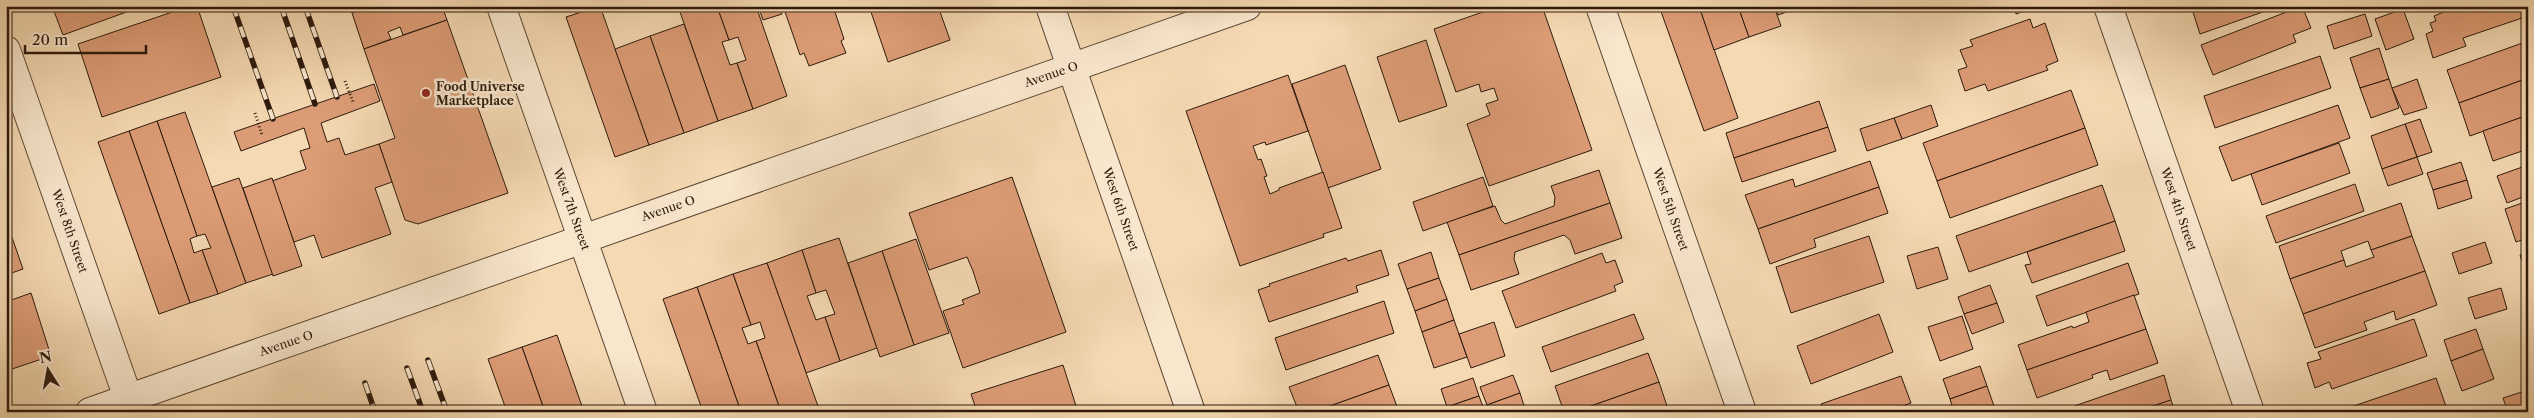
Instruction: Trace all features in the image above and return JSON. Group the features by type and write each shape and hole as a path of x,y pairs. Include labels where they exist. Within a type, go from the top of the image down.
{"street":[{"name":"West 7th Street","path":"501,6 643,412"},
{"name":"West 6th Street","path":"1050,6 1191,412"},
{"name":"Avenue O","path":"90,412 131,405 318,332 1247,6"},
{"name":"West 5th Street","path":"1600,6 1742,412"},
{"name":"West 4th Street","path":"2108,6 2250,412"},
{"name":"West 8th Street","path":"6,50 131,405"}],"path":[{"path":"345,80 353,102"},
{"path":"255,113 262,134"}],"building":[{"path":"52,6 143,6 63,35"},
{"path":"190,6 197,6 221,77 102,117 78,44"},
{"path":"349,6 372,6 352,13"},
{"path":"372,6 442,6 447,20 403,35 400,27 388,32 391,39 364,49 352,13"},
{"path":"600,6 649,145 615,157 566,17"},
{"path":"687,6 717,6 729,40 722,42 730,65 737,63 753,109 718,121 679,9"},
{"path":"717,6 756,6 787,96 753,109 737,63 746,60 738,37 729,40"},
{"path":"758,6 779,6 782,14 763,20"},
{"path":"783,6 833,6 844,39 841,41 846,53 809,66 804,53 800,55"},
{"path":"869,6 938,6 950,40 888,62"},
{"path":"1500,6 1542,6 1592,150 1489,186 1467,124 1490,115 1486,104 1498,100 1494,88 1481,92 1479,84 1456,92 1434,29"},
{"path":"1659,6 1699,6 1738,118 1704,131"},
{"path":"1699,6 1738,6 1749,37 1714,50"},
{"path":"1738,6 1774,6 1781,26 1749,37"},
{"path":"1774,6 1803,6 1778,15"},
{"path":"2013,6 2037,6 2016,14"},
{"path":"2191,6 2280,6 2200,34"},
{"path":"2302,6 2311,28 2293,35 2296,42 2213,75 2201,45"},
{"path":"2458,6 2528,6 2528,16 2463,38 2466,46 2433,58 2426,34 2433,31 2430,23 2436,21 2434,16"},
{"path":"2403,9 2414,39 2386,50 2375,19"},
{"path":"2365,14 2372,36 2334,49 2327,26"},
{"path":"2030,19 2033,28 2045,23 2058,61 2046,66 2048,70 1988,91 1985,84 1965,91 1958,70 1967,67 1960,50 1973,46 1970,40"},
{"name":"Food Universe Marketplace","path":"447,20 508,193 418,224 405,220 379,144 395,138 364,49"},
{"path":"684,24 718,121 684,133 650,36"},
{"path":"650,36 684,133 649,145 615,49"},
{"path":"1426,40 1447,106 1399,122 1377,57"},
{"path":"2528,41 2528,78 2459,103 2447,70"},
{"path":"2379,48 2389,79 2360,88 2350,58"},
{"path":"2320,56 2331,88 2215,128 2204,96"},
{"path":"1345,65 1381,169 1328,188 1292,84"},
{"path":"1288,75 1308,131 1266,145 1265,142 1253,146 1258,160 1261,159 1267,176 1264,177 1270,194 1279,190 1279,188 1323,172 1342,228 1323,234 1324,237 1240,266 1186,111"},
{"path":"2528,78 2528,115 2470,136 2459,103"},
{"path":"2389,79 2399,108 2371,118 2360,88"},
{"path":"2417,79 2427,108 2404,115 2392,88"},
{"path":"374,84 380,101 321,123 327,142 339,138 345,155 379,144 392,182 375,188 391,234 322,258 314,235 294,242 272,181 306,169 300,151 310,148 304,128 241,151 234,132"},
{"path":"2071,90 2085,128 1937,181 1923,143"},
{"path":"1819,101 1828,127 1734,158 1726,133"},
{"path":"1931,105 1938,126 1902,139 1894,118"},
{"path":"2338,105 2350,138 2232,181 2219,147"},
{"path":"185,112 246,283 218,294 202,250 211,248 205,234 197,236 157,121"},
{"path":"2528,115 2528,149 2493,161 2483,131"},
{"path":"1894,118 1902,139 1867,151 1860,129"},
{"path":"2420,119 2432,152 2417,157 2405,124"},
{"path":"157,121 197,236 190,239 194,253 202,250 218,294 190,303 129,131"},
{"path":"2405,124 2417,157 2382,169 2371,136"},
{"path":"1828,127 1836,151 1742,182 1734,158"},
{"path":"2085,128 2098,165 1950,218 1937,181"},
{"path":"129,131 190,303 159,314 98,142"},
{"path":"2339,143 2350,173 2262,205 2251,174"},
{"path":"2417,157 2423,174 2388,186 2382,169"},
{"path":"1870,161 1879,187 1758,229 1745,195 1793,179 1795,187"},
{"path":"2461,162 2467,180 2433,190 2427,173"},
{"path":"2528,165 2528,195 2507,203 2497,176"},
{"path":"1599,170 1610,203 1459,255 1447,222 1495,206 1501,220 1505,224 1554,206 1555,197 1551,186"},
{"path":"1012,177 1066,332 963,368 943,311 964,304 962,300 980,293 973,271 967,257 929,270 909,213"},
{"path":"1483,177 1493,206 1423,231 1413,202"},
{"path":"239,178 273,274 246,283 212,187"},
{"path":"272,178 302,266 273,276 243,188"},
{"path":"2467,180 2472,198 2438,209 2433,190"},
{"path":"2355,184 2364,211 2276,243 2266,216"},
{"path":"2102,185 2115,221 1969,272 1956,236"},
{"path":"1879,187 1888,213 1814,239 1816,247 1770,264 1758,229"},
{"path":"2528,201 2528,238 2516,242 2505,209"},
{"path":"1610,203 1622,238 1575,254 1570,240 1564,235 1515,252 1514,259 1519,274 1471,290 1459,255"},
{"path":"2401,203 2412,236 2371,250 2368,241 2341,251 2344,260 2290,279 2279,246"},
{"path":"6,220 23,269 6,275"},
{"path":"2115,221 2125,251 2032,283 2025,265 2031,264 2027,252"},
{"path":"1869,236 1884,282 1791,313 1776,267"},
{"path":"2412,236 2425,271 2303,314 2290,279 2344,260 2346,267 2374,257 2371,250"},
{"path":"839,238 877,348 840,361 825,317 835,314 826,290 816,293 802,250"},
{"path":"916,239 949,333 914,345 882,251"},
{"path":"2485,242 2492,263 2459,274 2452,253"},
{"path":"1938,247 1948,279 1917,289 1907,256"},
{"path":"802,250 816,293 807,296 816,320 825,317 840,361 806,373 767,263"},
{"path":"1381,250 1389,275 1356,286 1358,292 1269,322 1258,290 1270,286 1269,284 1346,258 1348,261"},
{"path":"882,251 914,345 880,357 848,263"},
{"path":"1431,252 1439,278 1407,289 1398,264"},
{"path":"2528,252 2528,279 2520,255"},
{"path":"1602,253 1606,263 1615,260 1623,282 1614,286 1616,291 1516,328 1502,291"},
{"path":"767,263 819,409 812,412 781,412 756,341 765,338 760,322 751,325 733,274"},
{"path":"2128,263 2139,294 2047,326 2036,296"},
{"path":"2425,271 2437,305 2396,320 2394,311 2364,322 2367,330 2315,348 2303,314"},
{"path":"733,274 751,325 742,328 748,344 756,341 781,412 741,412 697,287"},
{"path":"1439,278 1447,299 1415,311 1407,289"},
{"path":"1990,285 1997,303 1964,314 1958,297"},
{"path":"697,287 741,412 703,412 663,299"},
{"path":"2501,288 2507,309 2475,319 2468,298"},
{"path":"31,293 51,356 6,371 6,302"},
{"path":"2134,295 2146,329 2027,370 2018,345 2089,322 2086,312"},
{"path":"1447,299 1454,320 1422,332 1415,311"},
{"path":"1384,301 1394,333 1286,370 1275,338"},
{"path":"1997,303 2004,322 1972,334 1964,314"},
{"path":"1634,314 1644,339 1551,372 1542,347"},
{"path":"1879,314 1893,352 1811,384 1797,346"},
{"path":"1962,316 1973,349 1940,361 1928,327"},
{"path":"2414,319 2427,356 2332,389 2329,382 2315,388 2307,363 2321,359 2318,352"},
{"path":"1454,320 1467,357 1434,368 1422,332"},
{"path":"1494,322 1505,356 1471,368 1459,334"},
{"path":"2146,329 2158,363 2110,380 2107,370 2092,375 2093,378 2037,398 2027,370"},
{"path":"2476,329 2483,349 2451,361 2444,340"},
{"path":"557,335 584,412 545,412 522,347"},
{"path":"522,347 545,412 507,412 488,359"},
{"path":"2483,349 2494,379 2462,391 2451,361"},
{"path":"1648,353 1659,382 1574,412 1564,412 1555,386"},
{"path":"1378,355 1389,385 1313,412 1299,412 1289,387"},
{"path":"1063,365 1077,409 1067,412 964,412 964,410 975,406 971,394"},
{"path":"1980,366 1987,386 1950,399 1943,379"},
{"path":"1513,375 1520,393 1487,405 1480,387"},
{"path":"2164,375 2171,400 2135,412 2057,412"},
{"path":"1901,376 1911,403 1887,412 1824,412 1821,404"},
{"path":"1473,378 1479,396 1447,407 1441,389"},
{"path":"2436,378 2448,412 2339,411"},
{"path":"1659,382 1668,409 1661,412 1574,412"},
{"path":"1389,385 1399,412 1313,412"},
{"path":"1987,386 1994,406 1976,412 1954,412 1950,399"},
{"path":"2528,390 2528,412 2508,412 2503,398"},
{"path":"1520,393 1525,409 1518,412 1489,412 1487,405"},
{"path":"1479,396 1485,412 1449,412 1447,407"},
{"path":"2171,400 2175,412 2135,412"},
{"path":"351,407 352,412 338,412"},
{"path":"2034,407 2036,412 2023,412"}],"railway":[{"path":"233,6 273,119"},
{"path":"281,6 315,104"},
{"path":"305,6 337,97"},
{"path":"428,360 447,412"},
{"path":"407,368 423,412"},
{"path":"365,383 375,412"}],"place":[{"name":"Food Universe Marketplace","path":"426,93"}]}
